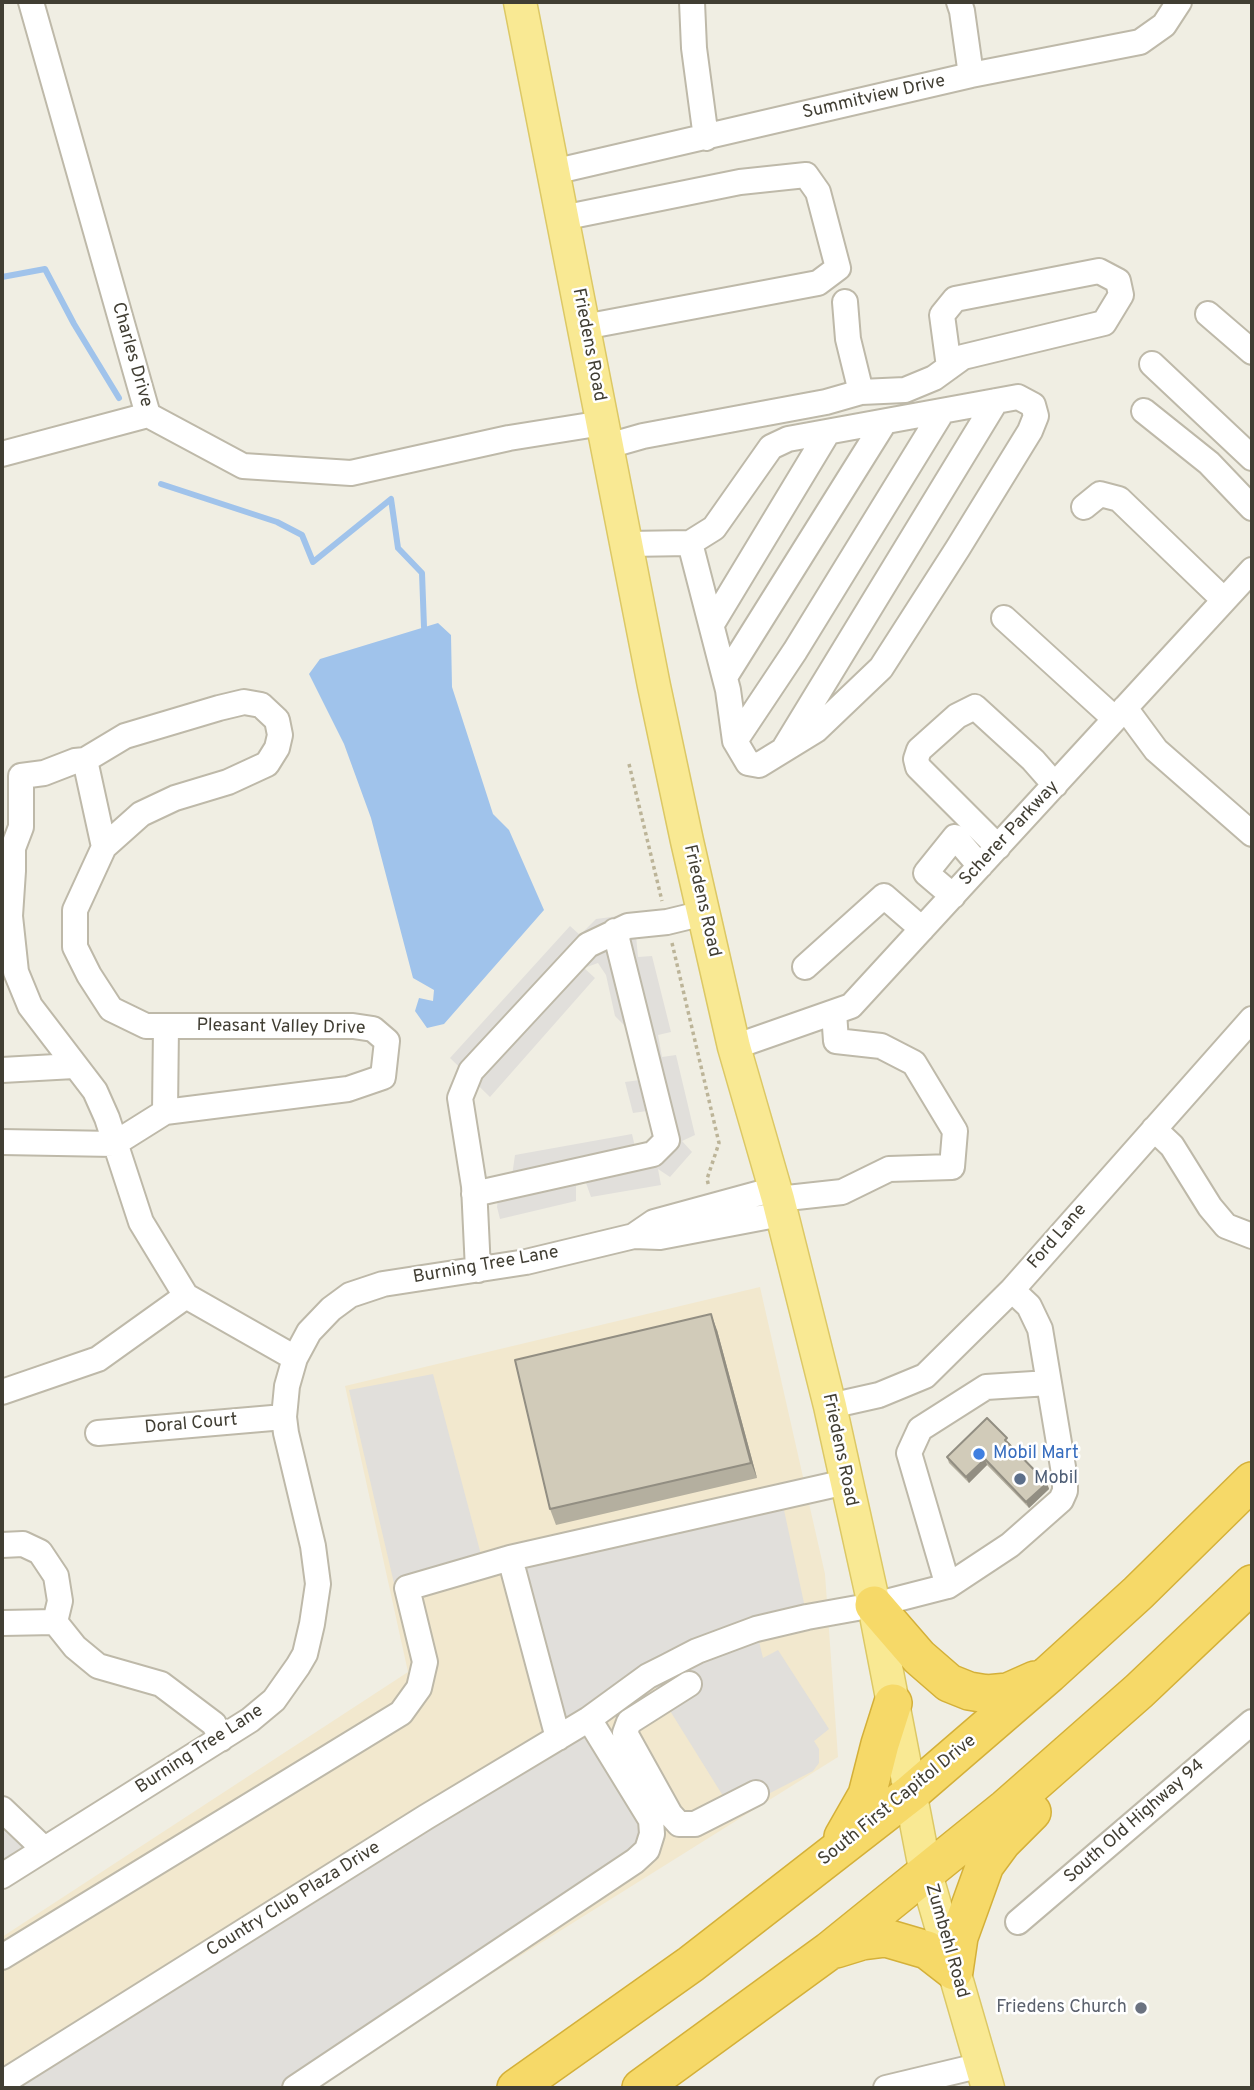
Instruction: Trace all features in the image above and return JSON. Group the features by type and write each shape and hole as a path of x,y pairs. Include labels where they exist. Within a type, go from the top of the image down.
{"highway":[{"name":"South First Capitol Drive","path":"516,2088 650,1994 911,1793 1049,1674 1147,1584 1252,1481"},
{"path":"640,2088 829,1951 926,1874 1073,1751 1252,1584"},
{"path":"874,1605 919,1657 949,1683 969,1691 987,1694 1008,1692 1049,1674"},
{"path":"826,1860 858,1814 867,1795 893,1703"},
{"path":"829,1951 862,1941 886,1938 927,1950 954,1971 959,1937 985,1865 1002,1842 1045,1798 1073,1751"}],"main road":[{"name":"Friedens Road","path":"520,2 660,712 734,1047 778,1201 830,1406 874,1605 911,1793"},
{"name":"Zumbehl Road","path":"911,1793 926,1874 985,2077"}],"street":[{"name":"Charles Drive","path":"31,2 148,415 243,466 351,473 509,438 606,434 643,436 825,402 861,392 905,390 934,378 963,357 1104,323 1121,295 1118,281 1099,271 955,299 942,315 949,367"},
{"path":"692,2 694,48 706,138"},
{"path":"959,2 971,75"},
{"name":"Summitview Drive","path":"553,172 971,75 1140,42 1164,25 1179,2"},
{"path":"562,218 740,182 806,175 817,192 838,268 818,283 584,327"},
{"path":"845,302 848,339 861,392"},
{"path":"1208,314 1252,352"},
{"path":"1152,364 1252,458"},
{"path":"627,544 691,543 714,528 771,447 788,439 1018,397 1033,405 1036,416 1030,431 966,537 881,668 816,730 760,765 748,763 735,741 725,677 691,543"},
{"path":"783,751 996,401"},
{"path":"1144,411 1209,463 1252,508"},
{"path":"735,741 795,651 942,412"},
{"path":"2,454 148,415"},
{"path":"725,677 884,422"},
{"path":"712,624 828,432"},
{"path":"1084,507 1100,494 1119,499 1224,600"},
{"name":"Scherer Parkway","path":"734,1047 851,1006 1252,570"},
{"path":"1004,618 1120,713 1156,750 1252,834"},
{"name":"Pleasant Valley Drive","path":"114,1144 165,1112 348,1089 383,1077 387,1041 373,1028 146,1026 111,1009 75,947 75,910 104,847 141,814 176,798 228,782 267,764 277,748 280,734 276,720 261,705 244,702 125,736 85,760 75,761 44,774 12,774 21,827 7,848 13,871 10,916 16,972 30,1006 95,1091 107,1118 114,1144 141,1222 186,1296 295,1357"},
{"path":"998,847 918,767 916,759 919,750 957,716 968,708 975,707 1033,760 1055,785"},
{"path":"85,760 104,847"},
{"path":"953,896 926,873 956,837 980,866"},
{"path":"805,967 884,896 922,929"},
{"path":"478,1270 474,1194 460,1098 471,1072 588,945 628,926 667,922 704,913"},
{"path":"474,1194 653,1154 667,1140 615,931"},
{"name":"Burning Tree Lane","path":"2,1876 250,1720 274,1700 304,1654 312,1624 317,1584 313,1546 286,1433 286,1386 295,1357 309,1332 350,1295 383,1284 526,1262 634,1236 654,1222 842,1192 889,1169 952,1167 955,1131 914,1063 881,1045 836,1041 834,1012"},
{"name":"Ford Lane","path":"830,1406 879,1395 925,1376 1012,1290 1154,1129 1244,1045 1252,1019"},
{"path":"165,1112 166,1026"},
{"path":"2,1070 74,1066"},
{"path":"1154,1129 1172,1146 1210,1207 1226,1226 1252,1236"},
{"path":"2,1142 114,1144"},
{"name":"Country Club Plaza Drive","path":"2,2083 426,1817 589,1720 649,1676 710,1646 756,1629 874,1605 948,1586 1010,1545 1061,1500 1065,1491 1040,1329 1029,1306 1012,1290"},
{"path":"2,1392 98,1359 186,1296"},
{"path":"948,1586 909,1453 920,1429 986,1387 1049,1383"},
{"name":"Doral Court","path":"98,1433 284,1417"},
{"path":"2,1957 401,1713 419,1688 425,1662 407,1588 510,1559 846,1482"},
{"path":"2,1545 23,1544 40,1552 56,1576 60,1601 55,1622"},
{"path":"510,1559 558,1738"},
{"path":"55,1622 75,1647 98,1666 161,1684 214,1724 221,1739"},
{"path":"2,1623 55,1622"},
{"path":"689,1684 629,1722 625,1733 670,1814 679,1824 695,1824 755,1793"},
{"path":"295,2088 635,1861 647,1850 652,1834 651,1820 589,1720"},
{"name":"South Old Highway 94","path":"1018,1922 1252,1722"},
{"path":"2,1808 44,1849"},
{"path":"886,2088 985,2077"}],"path":[{"path":"629,764 719,1143 707,1179 709,1192"}],"shaded area":[{"path":"634,914 638,957 652,956 671,1032 658,1035 662,1057 676,1055 695,1135 682,1141 692,1152 670,1177 658,1169 661,1185 591,1197 586,1183 576,1186 576,1201 500,1219 497,1207 501,1178 512,1176 515,1155 632,1134 635,1147 649,1140 654,1129 647,1111 633,1113 625,1082 640,1080 629,1030 615,1016 606,975 598,963 584,968 595,978 490,1097 450,1058 570,926 580,935 596,919"},
{"path":"760,1287 825,1574 838,1757 309,2088 2,2088 2,1937 408,1672 345,1386"},
{"path":"433,1374 484,1566 396,1592 349,1390"},
{"path":"781,1496 807,1617 756,1629 763,1658 778,1650 829,1729 814,1741 819,1749 819,1763 813,1771 733,1812 649,1677 589,1720 652,1834 295,2088 2,2088 558,1738 520,1556"},
{"path":"2,1809 44,1849 2,1876"}],"water":[{"path":"438,623 451,635 452,687 493,814 509,830 544,910 444,1024 427,1028 415,1011 419,998 433,1001 434,990 413,978 371,818 344,744 309,674 320,659"}],"building":[{"path":"711,1314 751,1463 550,1509 515,1360"},
{"path":"987,1418 1047,1483 1026,1502 985,1459 966,1477 947,1457"}],"waterway":[{"path":"2,277 45,269 74,324 119,398"},
{"path":"161,484 277,522 302,535 313,562 391,499 398,548 422,573 424,627"}],"place":[{"name":"Mobil Mart","path":"979,1454"},
{"name":"Mobil","path":"1020,1479"},
{"name":"Friedens Church","path":"1141,2008"}]}
